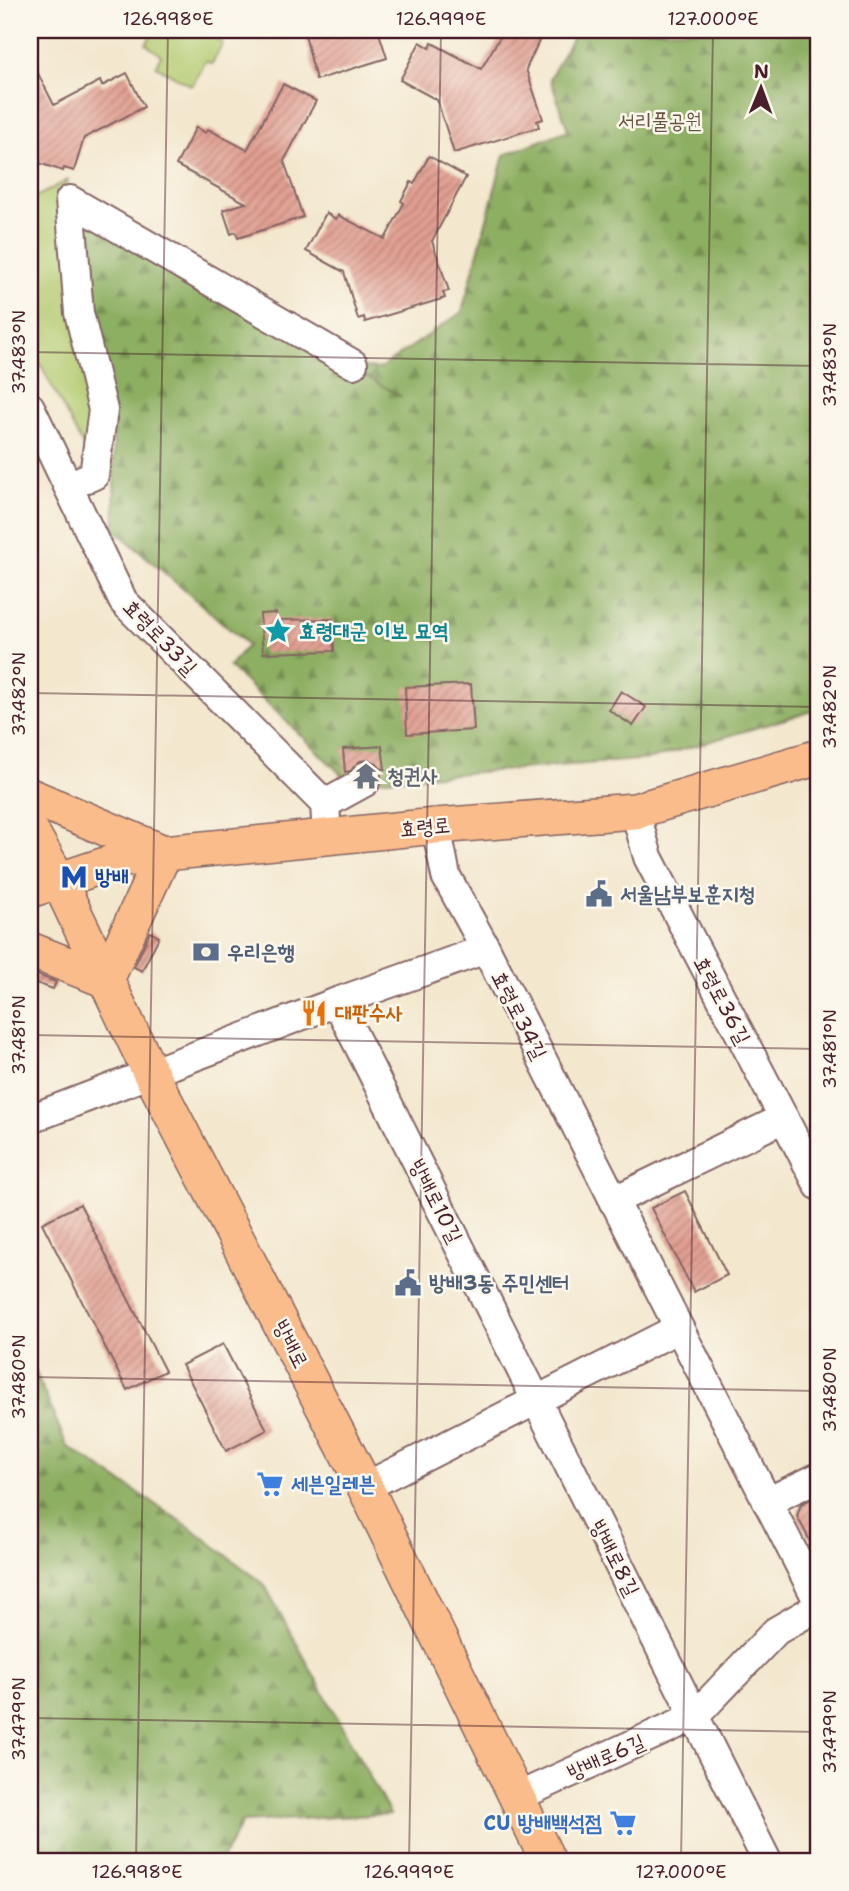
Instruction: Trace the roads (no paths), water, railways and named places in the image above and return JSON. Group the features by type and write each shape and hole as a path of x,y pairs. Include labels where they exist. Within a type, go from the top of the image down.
{"main road":[{"name":"효령로","path":"44,885 120,860 326,820 436,826 635,811 819,757"},
{"path":"30,796 164,853 106,980 30,950"},
{"name":"방배로","path":"30,830 44,885 106,980 150,1072 365,1487 548,1861"}],"street":[{"path":"68,486 94,475 103,410 79,313 70,200 353,364"},
{"name":"효령로33길","path":"30,407 123,601 326,820"},
{"path":"326,820 365,782 366,776"},
{"name":"효령로36길","path":"635,811 648,857 819,1186"},
{"name":"효령로34길","path":"436,826 446,876 486,949 819,1605"},
{"path":"30,1119 337,1002 486,949"},
{"name":"방배로10길","path":"337,1002 536,1400"},
{"path":"613,1201 783,1118"},
{"path":"365,1487 679,1328"},
{"name":"방배로8길","path":"536,1400 695,1716"},
{"path":"767,1502 819,1477"},
{"name":"방배로6길","path":"517,1797 695,1716 776,1631 819,1605"},
{"path":"695,1716 767,1861"}],"place":[{"name":"효령대군 이보 묘역","path":"278,631"},
{"name":"청권사","path":"366,776"},
{"name":"방배","path":"74,877"},
{"name":"서울남부보훈지청","path":"599,894"},
{"name":"우리은행","path":"206,952"},
{"name":"대판수사","path":"314,1013"},
{"name":"방배3동 주민센터","path":"408,1283"},
{"name":"세븐일레븐","path":"270,1484"},
{"name":"CU 방배백석점","path":"623,1823"}],"park label":[{"name":"서리풀공원","path":"660,121"}]}
